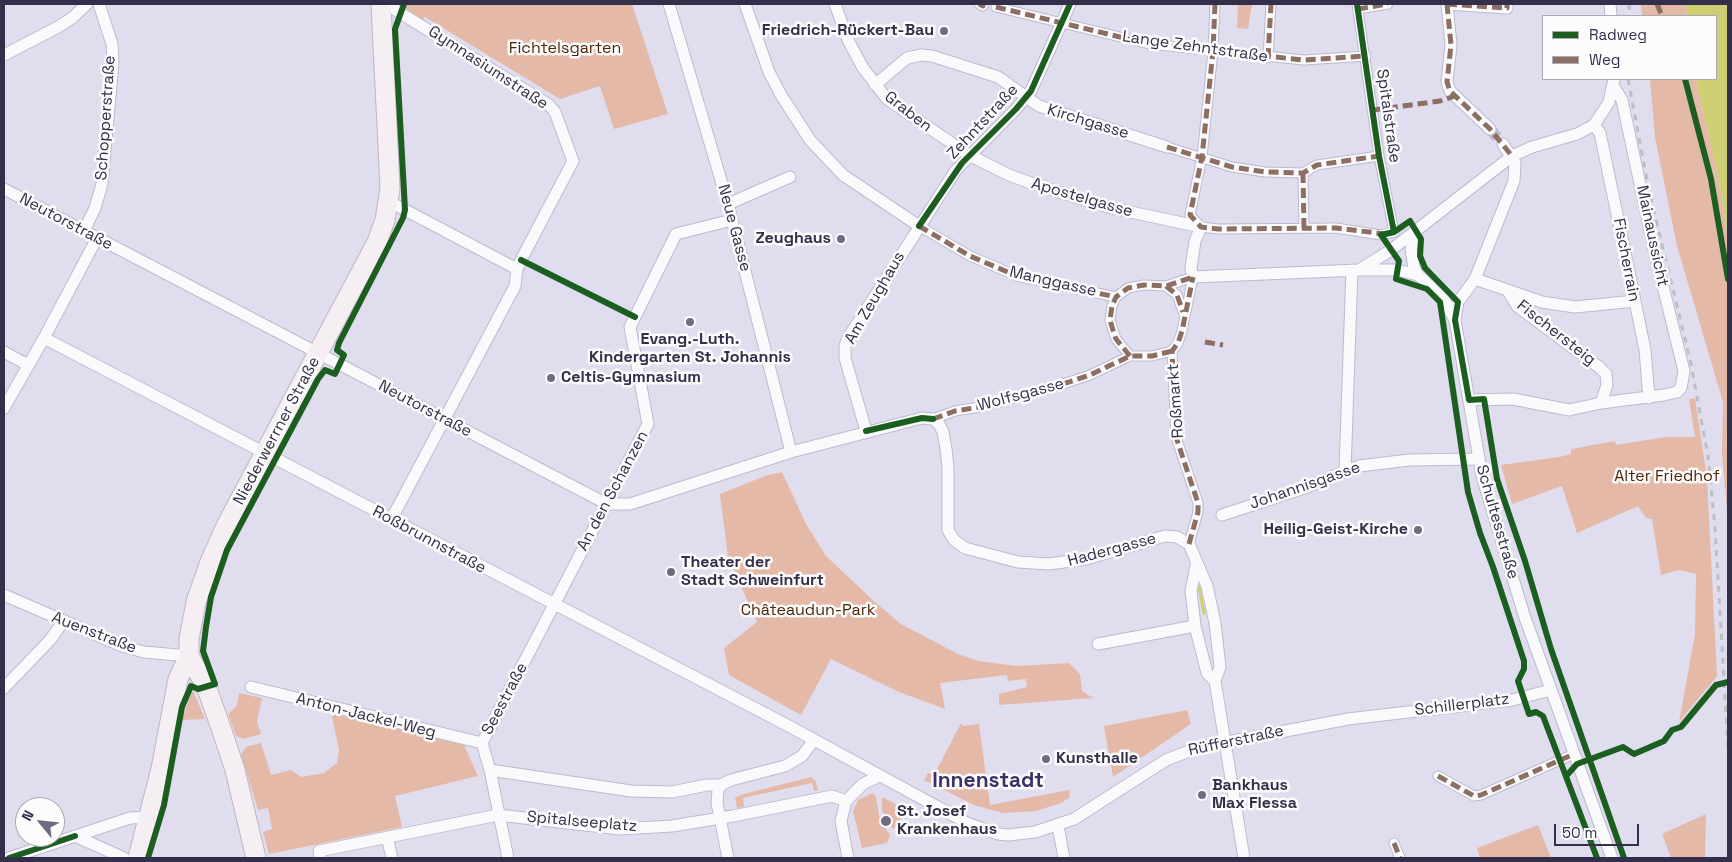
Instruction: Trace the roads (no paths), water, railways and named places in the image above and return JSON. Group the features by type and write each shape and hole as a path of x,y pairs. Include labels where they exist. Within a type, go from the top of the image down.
{"main road":[{"name":"Niederwerrner Straße","path":"138,858 150,818 161,769 178,679 189,656 189,639 196,602 210,562 265,453 377,242 390,202 381,4"},
{"path":"189,656 206,686 235,770 256,858"}],"street":[{"path":"4,55 72,18 87,4"},
{"name":"Schopperstraße","path":"84,231 95,208 102,184 112,71 112,44 98,4"},
{"name":"Gymnasiumstraße","path":"386,4 543,99 555,112 573,161 517,269 515,286 391,520"},
{"path":"745,4 769,72 780,95 810,140 848,179 919,226"},
{"name":"Graben","path":"834,4 848,40 875,85 887,99 912,118 969,155"},
{"path":"979,4 983,6 984,4"},
{"name":"Zehntstraße","path":"919,226 956,170 1026,97 1070,4"},
{"path":"1214,4 1212,51 1202,157 1190,215 1200,227 1218,229 1304,228 1303,172"},
{"path":"1268,58 1271,4"},
{"path":"1358,7 1388,4"},
{"path":"1490,129 1450,91 1448,82 1450,45 1447,4 1507,6"},
{"name":"Neue Gasse","path":"672,5 728,204 791,452"},
{"name":"Lange Zehntstraße","path":"996,7 1149,44 1268,58 1304,60 1366,56"},
{"name":"Spitalstraße","path":"1304,228 1336,228 1381,235 1394,232 1379,156 1358,7"},
{"name":"Kirchgasse","path":"875,85 907,58 921,55 932,56 998,77 1039,106 1232,167 1265,172 1303,172 1318,165 1379,156"},
{"path":"1355,270 1399,244 1512,156 1532,147 1578,134 1594,125 1606,110 1614,83"},
{"name":"Mainaussicht","path":"1614,83 1622,100 1684,371 1681,388 1677,392 1649,398"},
{"name":"Fischerrain","path":"1594,125 1600,133 1645,350 1649,398"},
{"path":"1455,320 1458,302 1475,279 1514,181 1516,170 1512,156 1503,144"},
{"name":"Apostelgasse","path":"969,155 1009,175 1039,186 1112,208 1200,227"},
{"path":"728,204 790,177"},
{"name":"Neutorstraße","path":"4,189 607,504 630,504 791,452 866,431"},
{"path":"390,202 517,269"},
{"name":"An den Schanzen","path":"554,603 648,424 630,327 676,234 732,220"},
{"name":"Manggasse","path":"919,226 964,253 1017,276 1116,297 1128,288 1136,286 1166,286 1193,277"},
{"name":"Am Zeughaus","path":"866,431 845,358 845,346 869,304 919,226"},
{"path":"1200,227 1195,241 1191,268 1193,277 1355,270 1397,270 1418,275"},
{"path":"1416,231 1411,249 1412,260 1418,275 1443,298 1455,320"},
{"path":"4,408 97,238"},
{"path":"1345,470 1355,270"},
{"name":"Roßmarkt","path":"1189,544 1197,518 1198,503 1176,437 1172,351 1182,330 1193,277"},
{"name":"Fischersteig","path":"1475,279 1508,292 1542,302 1575,307 1635,301"},
{"path":"1166,286 1177,295 1184,315"},
{"name":"Fischersteig","path":"1508,292 1517,306 1606,374 1607,385 1601,403"},
{"path":"1116,297 1112,306 1110,320 1116,339 1130,356"},
{"name":"Schultesstraße","path":"1455,320 1482,476 1524,615 1612,858"},
{"name":"Roßbrunnstraße","path":"44,338 814,740"},
{"name":"Wolfsgasse","path":"866,431 922,418 933,419 955,411 986,406 1090,375 1130,356 1152,356 1172,351"},
{"path":"4,352 28,366"},
{"path":"1469,400 1513,399 1569,410 1601,403 1649,398"},
{"name":"Hadergasse","path":"933,419 939,424 943,432 946,449 948,468 948,530 954,540 965,548 1018,562 1049,564 1086,559 1164,536 1177,537 1189,544"},
{"name":"Johannisgasse","path":"1222,515 1307,487 1345,470 1380,462 1478,458"},
{"path":"1189,544 1196,565 1207,586 1219,646 1220,667 1214,680"},
{"path":"1196,565 1191,591 1195,626 1207,673 1214,680 1222,715 1223,742 1244,858"},
{"name":"Auenstraße","path":"4,595 63,622 132,649 189,656"},
{"name":"Seestraße","path":"508,858 490,770 482,743 554,603"},
{"path":"4,688 50,640 63,622"},
{"path":"1098,644 1195,626"},
{"name":"Anton-Jackel-Weg","path":"251,687 482,743"},
{"name":"Schillerplatz","path":"1401,712 1512,700 1551,690"},
{"name":"Rüfferstraße","path":"814,740 969,824 988,832 1008,835 1058,826 1087,811 1166,760 1197,748 1348,719 1401,712"},
{"path":"490,770 631,791 672,792 721,785 797,760 814,740"},
{"path":"1438,776 1474,796 1574,754"},
{"path":"848,858 841,821 846,801 863,784 879,776"},
{"path":"721,785 717,797 728,858"},
{"name":"Spitalseeplatz","path":"319,855 387,837 498,815 620,829 672,826 720,819 832,796 846,801"},
{"path":"9,858 130,818 150,818"},
{"path":"1058,826 1064,858"},
{"path":"75,836 124,858"},
{"path":"387,837 392,858"},
{"path":"1394,843 1400,858"}],"waterway":[{"path":"1199,587 1204,613"}],"tunnel":[{"path":"1490,129 1503,144"}],"railway":[{"path":"1629,4 1630,15"},
{"path":"1628,80 1649,191 1690,359 1708,456 1715,528 1728,747"}],"place":[{"name":"Friedrich-Rückert-Bau","path":"944,31"},
{"name":"Zeughaus","path":"841,239"},
{"name":"Evang.-Luth. Kindergarten St. Johannis","path":"690,322"},
{"name":"Celtis-Gymnasium","path":"551,378"},
{"name":"Heilig-Geist-Kirche","path":"1418,530"},
{"name":"Theater der Stadt Schweinfurt","path":"671,572"},
{"name":"Kunsthalle","path":"1046,759"},
{"name":"Bankhaus Max Flessa","path":"1202,795"},
{"name":"St. Josef Krankenhaus","path":"886,821"}],"district":[{"name":"Innenstadt","path":"988,781"}],"park label":[{"name":"Fichtelsgarten","path":"565,49"},
{"name":"Alter Friedhof","path":"1667,477"},
{"name":"Châteaudun-Park","path":"808,611"}]}
